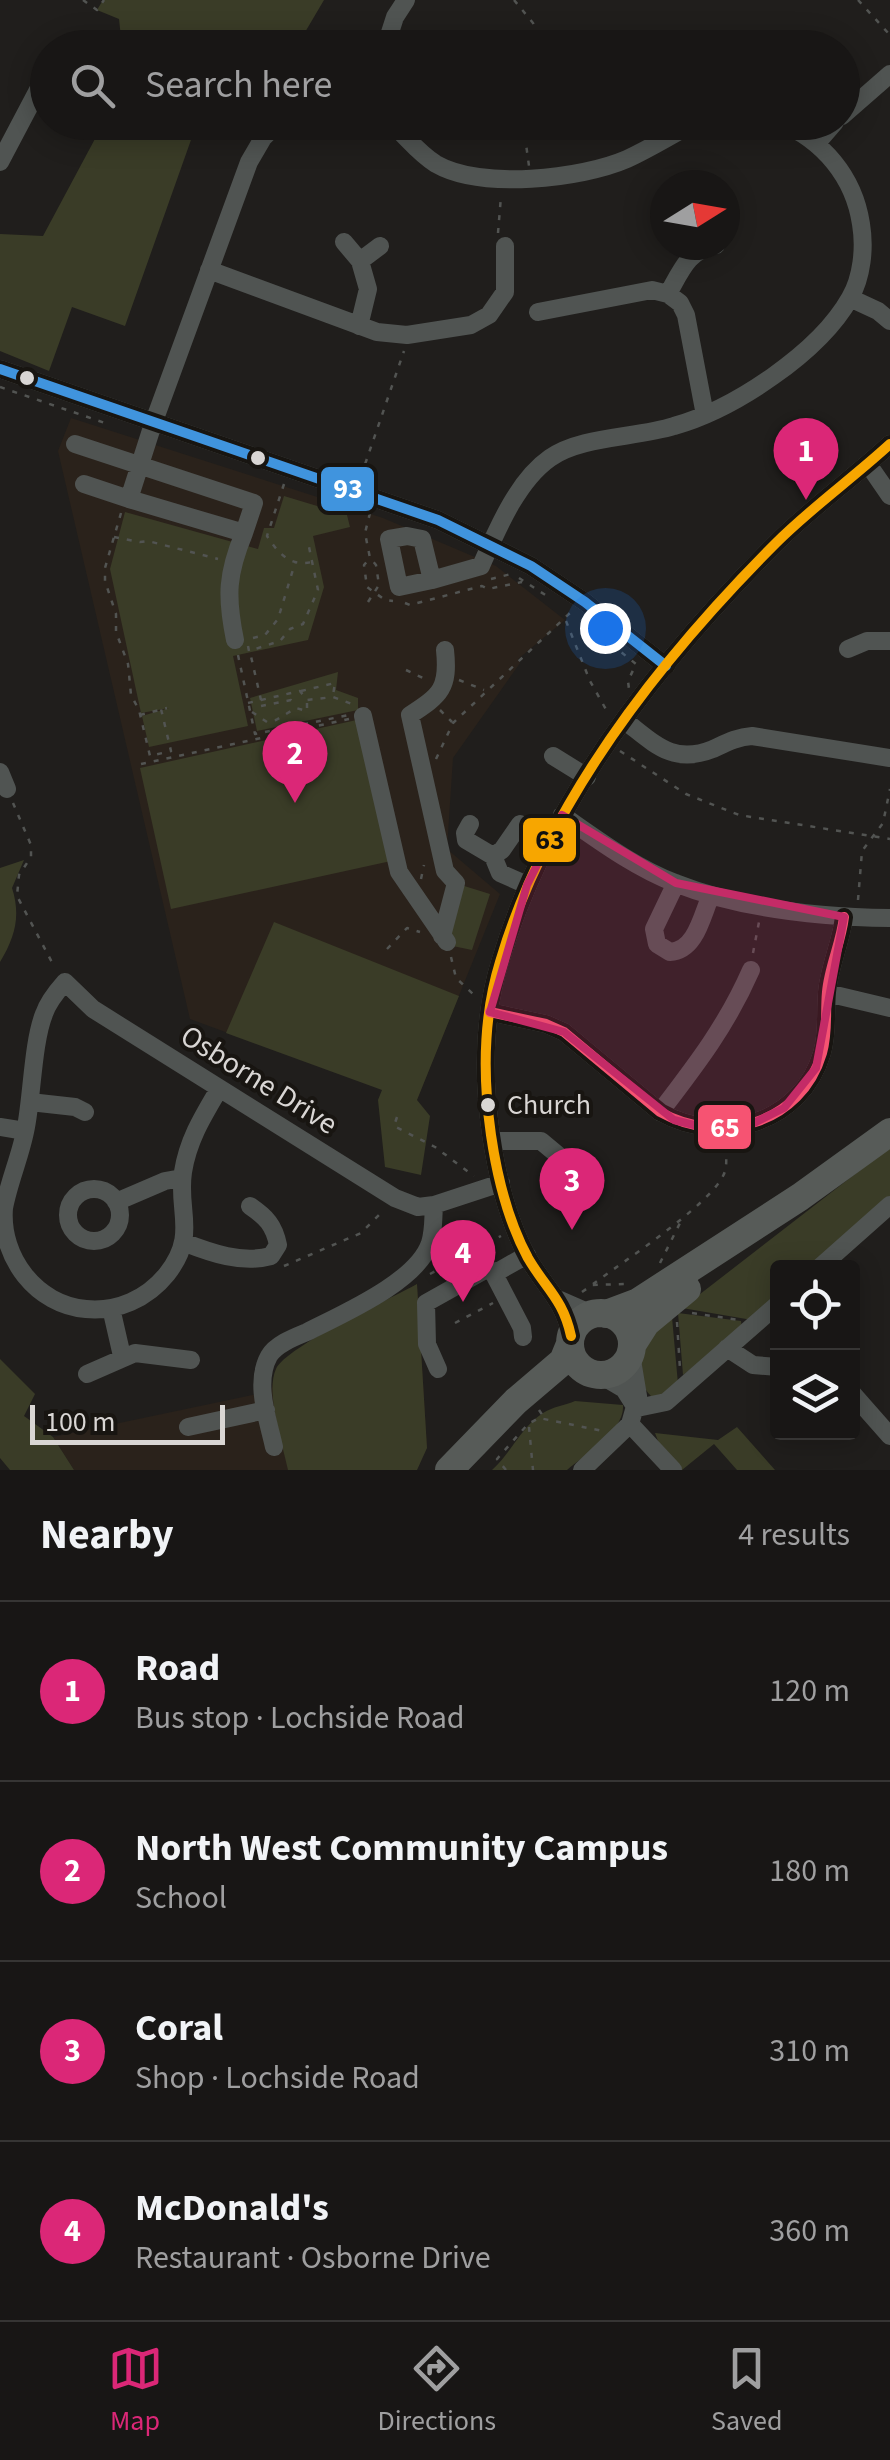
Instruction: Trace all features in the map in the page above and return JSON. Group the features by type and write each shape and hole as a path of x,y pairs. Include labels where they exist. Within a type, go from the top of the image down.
{"highway":[{"path":"449,1470 516,1401 563,1361 575,1327 599,1314 638,1302 800,1197 890,1132"},
{"path":"468,1470 574,1378 621,1368 646,1322 800,1197"},
{"path":"599,1314 626,1325 631,1349"},
{"path":"570,1340 575,1362 597,1375"}],"street":[{"path":"389,30 406,0"},
{"path":"860,100 890,74"},
{"path":"0,162 30,105"},
{"path":"129,499 209,270 249,162 262,140"},
{"path":"409,140 448,170 474,178 502,180 602,167 662,140"},
{"path":"432,580 482,566 524,484 552,456 575,445 651,433 704,416 747,393 827,330 850,298 862,258 860,216 844,176 809,140"},
{"path":"816,144 819,140"},
{"path":"344,242 360,260 368,289 359,326"},
{"path":"360,260 380,246"},
{"path":"209,270 359,326 407,335 471,324 490,316 505,292 505,246"},
{"path":"668,294 686,260"},
{"path":"538,312 652,290 668,294 686,315 704,416"},
{"path":"850,298 890,321"},
{"path":"0,369 438,520 488,552 585,602 666,666"},
{"path":"76,444 254,503 228,576 228,604 242,646"},
{"path":"599,1314 560,1300 520,1258 490,1184 492,1140 485,1005 527,886 562,814 609,744 619,720 779,540 890,444"},
{"path":"868,464 890,496"},
{"path":"84,484 244,533"},
{"path":"848,649 867,641 890,641"},
{"path":"445,650 441,689 410,715 445,871 456,883 445,940"},
{"path":"362,714 398,868 445,940"},
{"path":"619,720 667,751 683,756 752,736 890,758"},
{"path":"553,756 587,777"},
{"path":"562,814 616,853 676,884 762,905 850,918 890,918"},
{"path":"470,824 466,840 494,856 500,873 527,886"},
{"path":"494,856 520,824"},
{"path":"676,884 654,929 657,944 670,952 681,951 690,944 711,894"},
{"path":"485,1005 564,1032 660,1112 688,1126 724,1129 762,1120 784,1108 802,1090 821,1055 827,993 850,918"},
{"path":"660,1112 714,1042 733,1012 750,970"},
{"path":"65,982 43,1015 26,1131 5,1180 3,1229 10,1254 23,1276 42,1294 65,1305 89,1310 136,1300 156,1286 173,1266 183,1242 186,1215 182,1178 188,1142 219,1089"},
{"name":"Osborne Drive","path":"65,982 93,1009 395,1198 418,1207 434,1205 490,1184"},
{"path":"827,993 890,1008"},
{"path":"30,1102 75,1107 85,1112"},
{"path":"0,1127 26,1131"},
{"path":"492,1140 540,1141 577,1170 591,1187"},
{"path":"116,1202 164,1181 182,1178"},
{"path":"274,1447 264,1402 269,1356 284,1343 391,1286 416,1266 429,1246 434,1205"},
{"path":"829,1260 890,1205"},
{"path":"183,1242 254,1261 272,1256 278,1245 268,1218 250,1206"},
{"path":"434,1361 425,1309 428,1300 485,1270 496,1272 520,1258"},
{"path":"496,1272 524,1337"},
{"path":"560,1300 570,1340"},
{"path":"111,1308 122,1356"},
{"path":"582,1470 629,1422 666,1402 770,1311"},
{"path":"727,1348 753,1365 770,1367"},
{"path":"629,1422 638,1396 631,1349"},
{"path":"87,1374 122,1356 139,1353 191,1360"},
{"path":"597,1375 624,1389 629,1422 672,1470"},
{"path":"188,1427 264,1402"},
{"path":"860,1402 890,1436"}],"path":[{"path":"83,0 97,10 104,0"},
{"path":"514,0 537,30"},
{"path":"858,0 890,35"},
{"path":"526,140 531,178"},
{"path":"502,180 497,236 505,246"},
{"path":"354,493 402,363 407,335"},
{"path":"0,386 112,425"},
{"path":"284,482 268,536 280,556 295,562 312,562"},
{"path":"129,499 112,537 105,581 116,614 116,632 128,664 131,696 140,714 150,756 171,751 164,708 140,714"},
{"path":"112,537 148,540 233,563"},
{"path":"242,646 280,641 290,629 302,624 318,590 309,547"},
{"path":"488,552 511,574 556,602"},
{"path":"368,602 380,585 376,565 370,558"},
{"path":"295,562 278,620 265,635 246,640 242,646 254,734 362,714"},
{"path":"482,586 487,580 511,574"},
{"path":"428,794 439,748 453,723 572,612 636,664 628,681 630,690 634,687 645,694"},
{"path":"566,620 590,682 619,720"},
{"path":"242,646 261,700"},
{"path":"406,670 441,689 485,690"},
{"path":"248,703 335,683 332,696"},
{"path":"441,689 453,723"},
{"path":"261,706 291,700 296,708 308,711 307,700 300,691"},
{"path":"307,700 332,696 354,705 362,703 362,714"},
{"path":"250,712 267,722 296,708"},
{"path":"141,764 362,714"},
{"path":"609,744 655,776 712,806 766,821 890,838"},
{"path":"4,780 31,845 30,857 19,875 17,896 49,960 65,982"},
{"path":"850,918 862,850 883,823 890,789"},
{"path":"398,868 415,864 445,871"},
{"path":"750,970 762,905"},
{"path":"386,949 407,928 445,940 456,978 485,1005"},
{"path":"397,1117 394,1126 490,1184"},
{"path":"592,1286 684,1216 720,1182 726,1171 724,1129"},
{"path":"254,1261 278,1268 361,1234 395,1198"},
{"path":"659,1266 684,1216"},
{"path":"429,1275 501,1236 520,1258"},
{"path":"454,1323 494,1302"},
{"path":"692,1313 757,1322"},
{"path":"506,1470 498,1459 528,1424 539,1418 629,1422"},
{"path":"528,1424 534,1470"}],"highlighted area":[{"path":"562,815 676,883 844,917 816,1068 784,1108 750,1125 710,1129 674,1120 564,1032 490,1012 527,885"}],"shaded area":[{"path":"71,418 383,518 496,566 565,620 518,659 520,663 453,758 447,849 500,894 416,1102 190,1019 58,451"},
{"path":"417,1284 427,1448 409,1470 74,1470 53,1437 271,1391 276,1369 299,1349"}],"green space":[{"path":"103,0 324,0 306,30 120,30 119,19 97,10"},
{"path":"94,140 191,140 125,326 72,307 49,371 0,351 0,234 43,236"},
{"path":"284,496 347,515 350,527 313,536 324,587 308,640 233,656 248,726 149,747 142,716 169,708 141,713 110,569 125,512 258,549 264,528 274,528"},
{"path":"338,672 336,690 358,698 358,710 257,731 250,698"},
{"path":"361,719 391,861 171,909 140,768"},
{"path":"24,860 12,888 15,926 0,962 0,868"},
{"path":"461,885 490,894 472,950 443,944"},
{"path":"274,922 459,996 417,1100 430,1116 421,1175 385,1167 378,1100 382,1090 226,1033"},
{"path":"890,1147 890,1198 820,1260 770,1260 770,1304 752,1320 682,1308"},
{"path":"417,1284 427,1448 417,1470 288,1470 274,1404 276,1369 318,1336"},
{"path":"678,1313 741,1321 742,1329 683,1375"},
{"path":"672,1317 678,1384 660,1397 651,1396 640,1377 639,1353 648,1336"},
{"path":"0,1359 35,1394 24,1416 53,1437 74,1470 10,1470 0,1458"},
{"path":"575,1401 623,1405 622,1415 611,1433 567,1470 492,1470 536,1418"},
{"path":"737,1427 775,1470 737,1470 714,1444 682,1470 660,1446 655,1433 718,1440"}],"transit line":[{"name":"93","path":"0,369 438,520 531,566 585,602 666,666"},
{"name":"63","path":"571,1336 559,1303 528,1258 515,1229 500,1182 488,1114 486,1048 490,1004 521,903 546,845 577,790 612,736 690,635 776,543 890,444"},
{"name":"65","path":"490,1012 546,1024 564,1032 660,1112 684,1122 708,1127 756,1122 778,1112 812,1077 822,1053 828,983 844,917"}],"place":[{"name":"Road","path":"806,500"},
{"name":"North West Community Campus","path":"295,803"},
{"name":"Church","path":"488,1105"},
{"name":"Coral","path":"572,1230"},
{"name":"McDonald's","path":"463,1302"}]}
